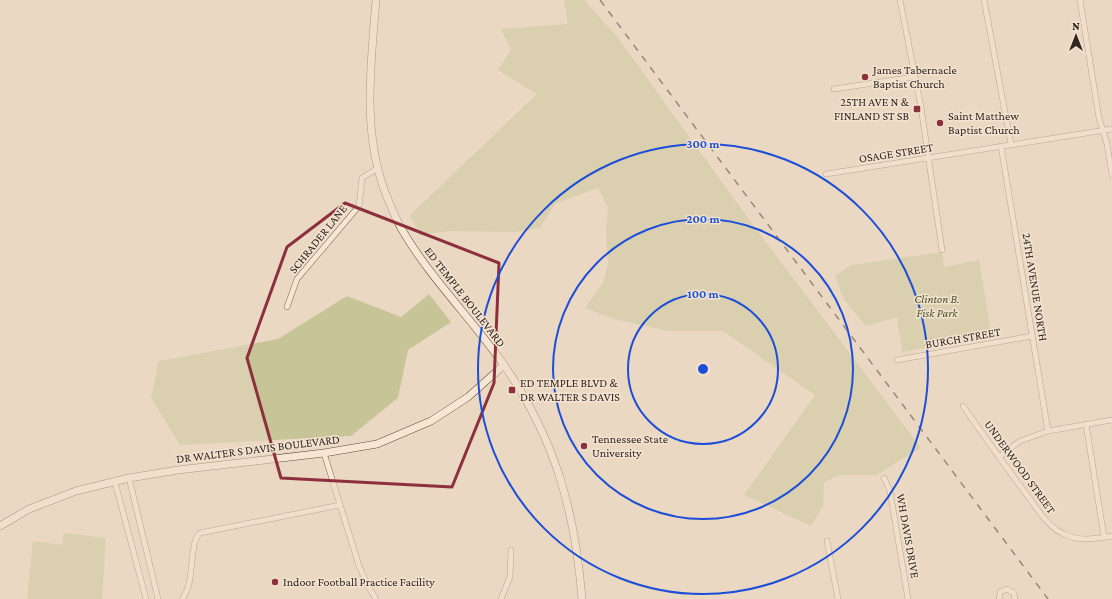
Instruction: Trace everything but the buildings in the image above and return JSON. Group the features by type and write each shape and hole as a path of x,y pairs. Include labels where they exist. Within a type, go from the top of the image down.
{"main road":[{"name":"ED TEMPLE BOULEVARD","path":"376,0 370,97 371,125 378,168 385,192 401,228 416,250 504,365 531,407 546,440 569,508 577,547 582,599"},
{"name":"DR WALTER S DAVIS BOULEVARD","path":"0,526 30,509 70,494 129,478 178,470 324,453 377,444 431,422 468,397 504,365"}],"street":[{"path":"900,0 920,107 942,250"},
{"path":"984,0 1011,144"},
{"path":"1080,0 1099,118 1107,144 1112,175"},
{"path":"834,89 914,77"},
{"name":"OSAGE STREET","path":"826,174 1112,129"},
{"name":"24TH AVENUE NORTH","path":"1001,146 1048,431"},
{"name":"SCHRADER LANE","path":"287,307 297,279 359,206 362,178 378,168"},
{"name":"BURCH STREET","path":"897,360 1032,336"},
{"name":"UNDERWOOD STREET","path":"963,406 1046,521 1060,533 1077,539 1112,536"},
{"path":"999,457 1020,441 1048,431 1112,420"},
{"path":"1086,424 1104,537"},
{"path":"324,453 361,571 376,599"},
{"path":"129,478 158,599"},
{"name":"WH DAVIS DRIVE","path":"884,478 890,491 908,599"},
{"path":"115,482 146,599"},
{"path":"182,599 188,588 196,540 200,533 340,505"},
{"path":"827,541 838,599"},
{"path":"501,599 510,577 511,550"},
{"path":"999,599 1000,592 1007,589 1014,593 1014,599"}],"highlighted area":[{"path":"345,203 499,263 494,383 452,487 281,478 247,358 287,247"}],"green space":[{"path":"564,0 584,0 618,38 753,225 921,448 876,475 840,475 824,482 823,506 811,526 744,495 815,395 723,331 668,331 614,319 585,308 603,283 608,265 606,235 608,207 598,188 555,204 540,228 516,232 449,231 420,235 410,215 537,94 498,70 511,50 501,29 568,24"},
{"name":"Clinton B. Fisk Park","path":"942,252 944,267 979,260 992,337 902,352 897,317 866,326 844,300 835,276 851,265"},
{"path":"429,294 451,322 408,350 398,398 351,436 180,445 151,398 159,361 278,339 347,296 401,317"},
{"path":"64,533 106,538 102,599 27,599 33,541 62,545"}],"railway":[{"path":"600,0 1048,599"}],"place":[{"name":"James Tabernacle Baptist Church","path":"865,77"},
{"name":"25TH AVE N & FINLAND ST SB","path":"917,109"},
{"name":"Saint Matthew Baptist Church","path":"940,123"},
{"name":"ED TEMPLE BLVD & DR WALTER S DAVIS","path":"512,390"},
{"name":"Tennessee State University","path":"584,446"},
{"name":"Indoor Football Practice Facility","path":"275,582"}]}
